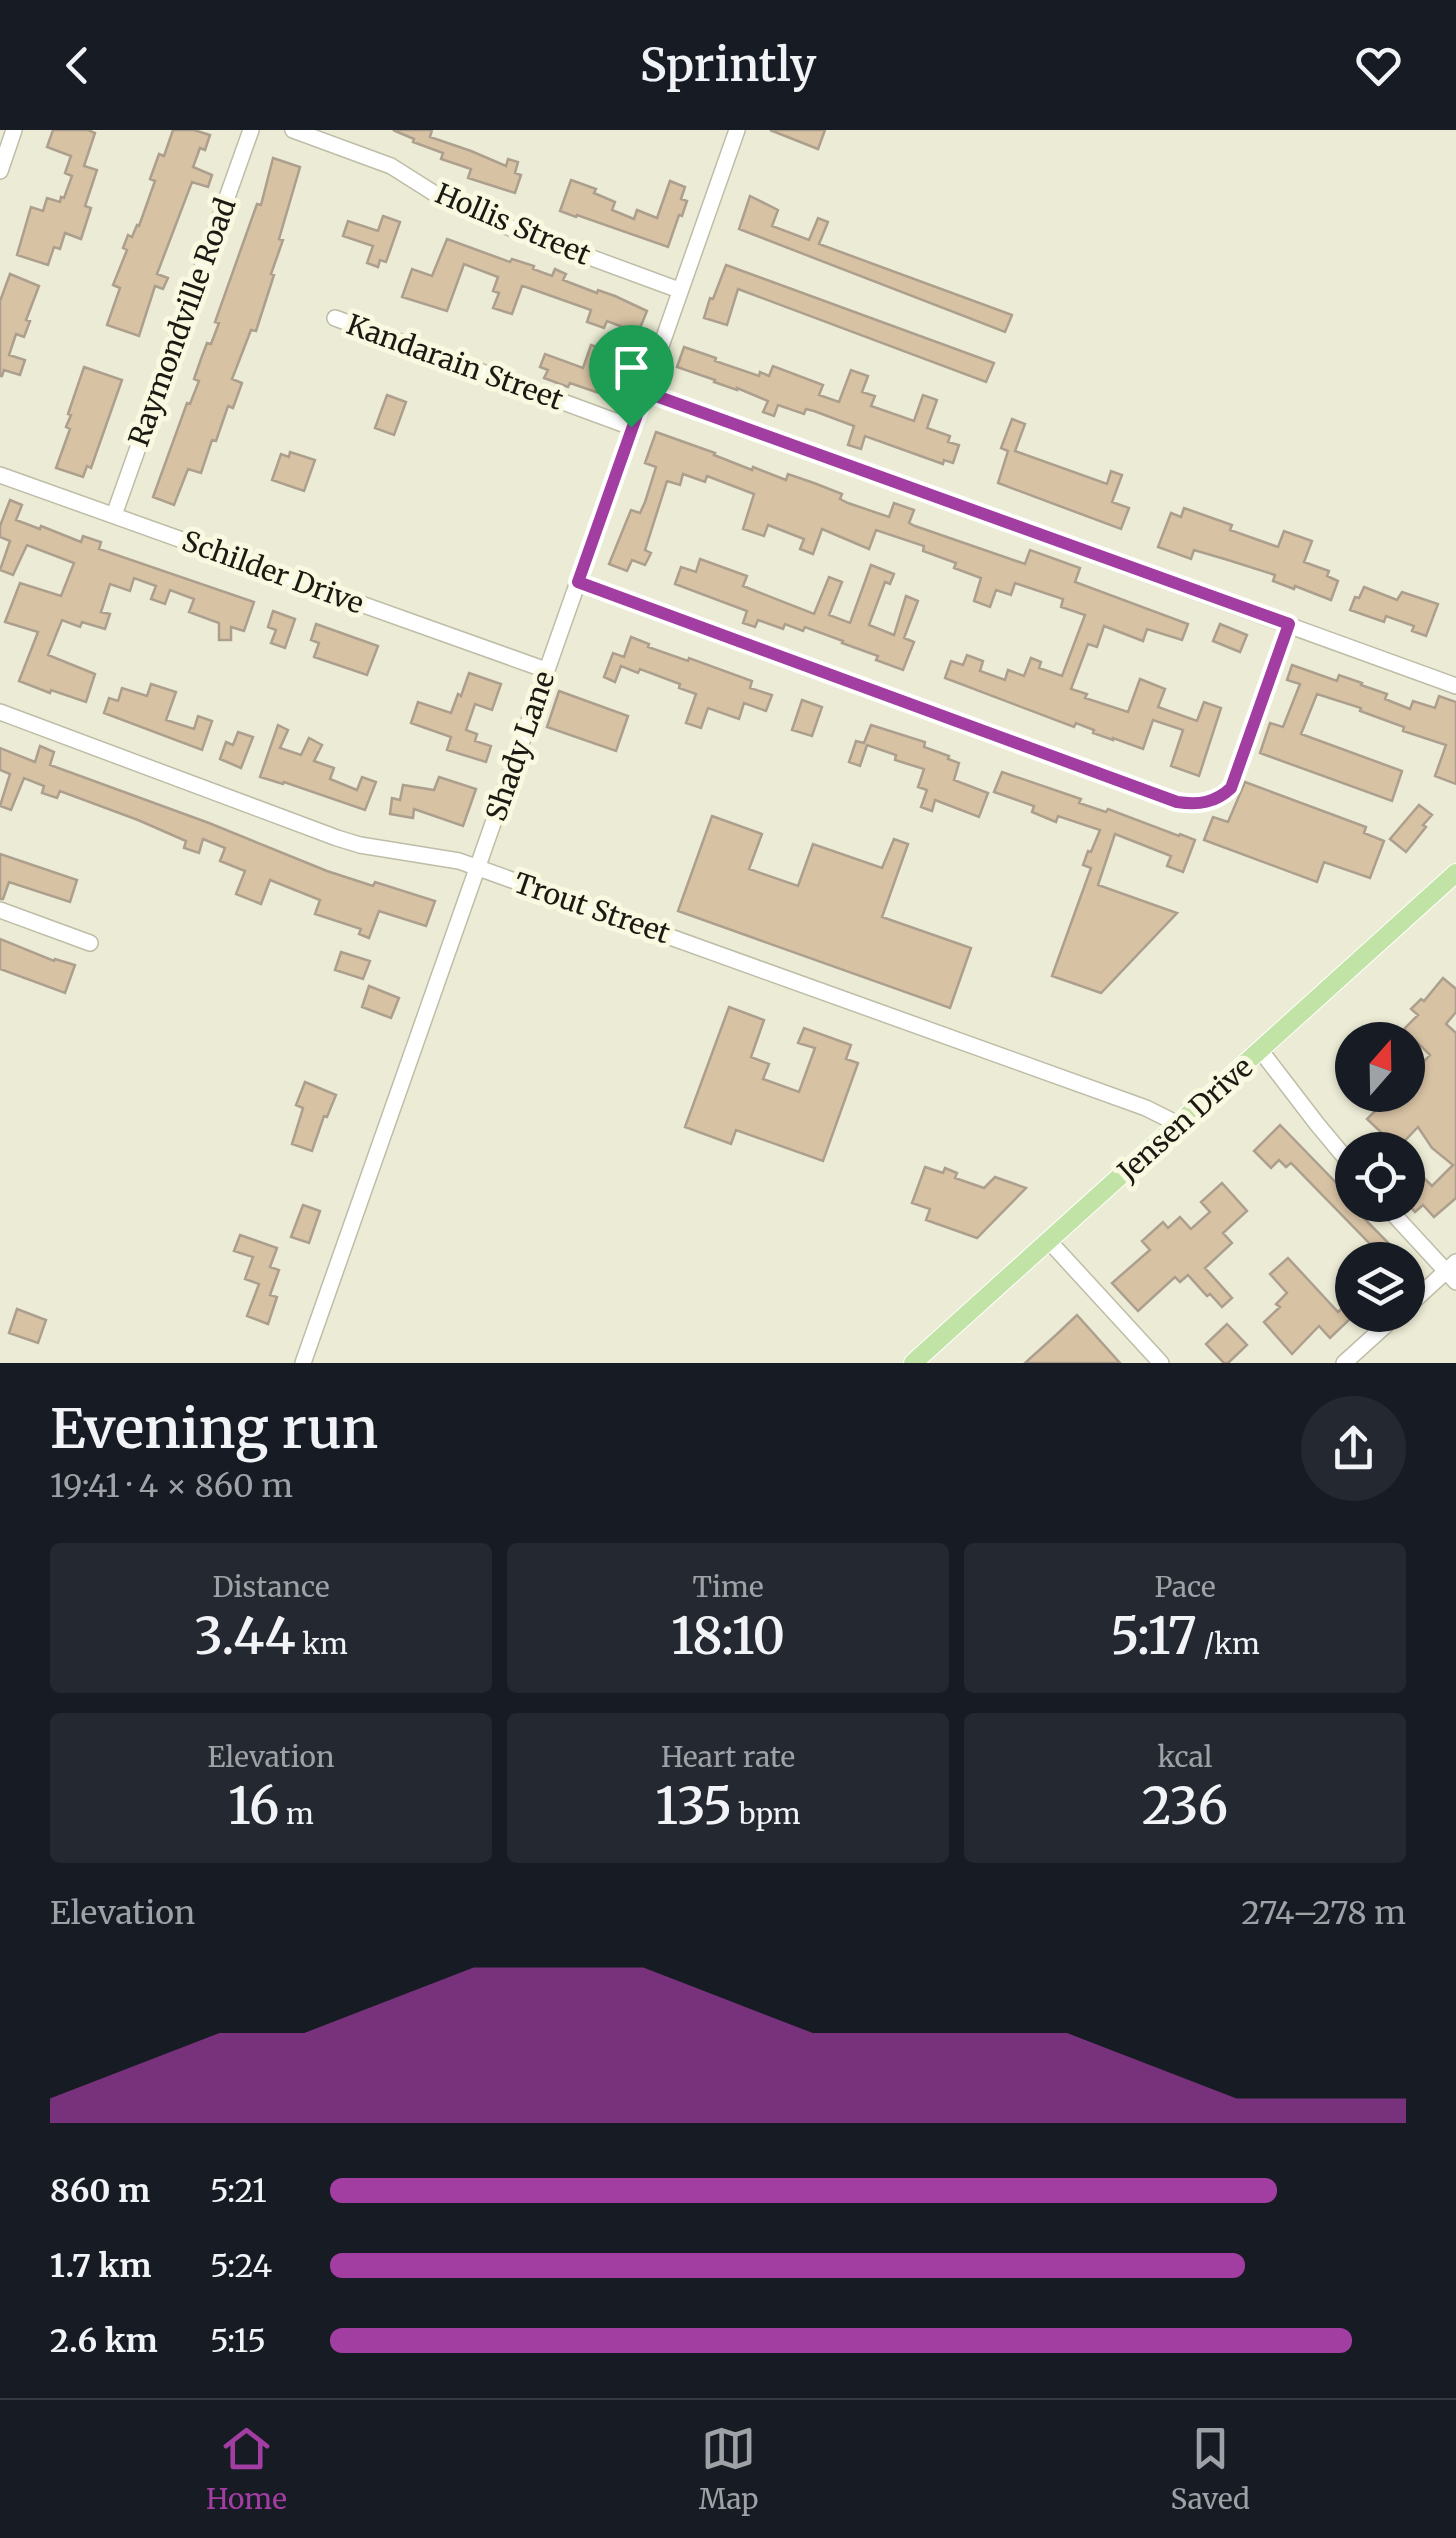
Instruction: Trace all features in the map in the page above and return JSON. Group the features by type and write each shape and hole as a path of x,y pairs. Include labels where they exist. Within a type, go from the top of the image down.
{"main road":[{"name":"Jensen Drive","path":"912,1363 1455,875"}],"street":[{"path":"0,172 14,130"},
{"name":"Raymondville Road","path":"114,515 251,130"},
{"name":"Hollis Street","path":"294,130 391,166 440,197 497,223 680,290"},
{"name":"Shady Lane","path":"303,1363 737,130"},
{"name":"Kandarain Street","path":"334,318 631,427"},
{"path":"645,392 1456,686"},
{"name":"Schilder Drive","path":"0,475 546,670"},
{"path":"578,582 1177,802 1192,804 1214,800 1231,788 1289,624"},
{"name":"Trout Street","path":"0,712 337,838 444,857 665,933 1146,1108 1178,1124"},
{"path":"0,910 90,943"},
{"path":"1261,1050 1335,1146"},
{"path":"1403,1222 1452,1272 1425,1293"},
{"path":"1050,1241 1161,1363"},
{"path":"1344,1363 1378,1332"}],"building":[{"path":"53,130 95,133 84,166 97,170 85,206 91,208 81,239 65,233 60,249 54,247 48,265 17,255 31,207 43,211 47,198 60,202 72,176 65,173 71,156 47,147"},
{"path":"173,130 210,135 193,167 212,175 208,187 192,182 157,274 168,278 163,289 155,286 139,336 107,325 120,288 113,285 127,250 123,248 128,235 132,237 139,226 155,181 150,179 159,154 164,156"},
{"path":"393,130 432,130 430,137 506,166 508,159 518,162 515,173 521,175 515,193 468,178 471,169 441,159 443,153"},
{"path":"770,130 825,130 818,149"},
{"path":"273,158 300,167 279,239 283,240 271,274 274,275 256,331 251,330 232,379 242,383 233,408 228,406 201,473 188,469 174,505 153,497 187,403 190,404 199,381 194,379 219,323 215,322 257,204 261,205"},
{"path":"571,180 596,189 594,193 615,202 612,210 634,219 637,210 657,218 670,181 685,187 681,199 687,201 668,247 560,211"},
{"path":"750,196 778,210 772,226 809,240 818,218 828,222 819,244 1012,315 1005,332 739,229"},
{"path":"383,216 400,222 386,262 380,260 378,267 367,263 373,246 343,236 348,221 378,231"},
{"path":"447,239 510,262 512,259 534,266 533,269 552,276 555,269 566,274 563,280 647,311 638,333 607,321 604,328 587,322 591,310 522,286 512,314 493,308 499,293 493,291 498,277 464,264 447,311 402,297 412,269 432,276"},
{"path":"726,265 994,363 986,382 738,289 727,325 704,318"},
{"path":"10,274 39,286 24,337 16,334 9,355 25,360 20,375 4,370 0,376 0,301"},
{"path":"591,345 603,349 595,372 619,380 613,398 544,378 548,370 540,367 545,354 583,368"},
{"path":"684,347 759,376 760,372 769,376 773,366 823,385 819,395 839,402 851,370 868,376 862,392 875,396 871,406 914,421 923,395 937,400 927,428 950,436 948,442 959,445 953,463 944,460 943,464 865,436 861,449 848,445 854,426 814,411 806,409 804,414 778,405 774,416 763,412 768,401 677,367"},
{"path":"84,367 122,380 91,468 87,466 83,477 56,468 70,429 66,427 71,415 68,414"},
{"path":"387,395 406,402 394,435 375,428"},
{"path":"1012,419 1025,424 1015,451 1107,484 1111,471 1122,475 1112,502 1129,508 1121,529 998,483 1008,451 1001,448"},
{"path":"656,432 752,470 753,467 786,480 788,474 814,483 842,494 840,499 848,503 889,517 894,503 914,510 909,523 915,526 1025,564 1030,550 1080,568 1075,582 1188,624 1182,640 1147,629 1143,641 1104,626 1097,647 1088,644 1071,689 1087,694 1085,698 1128,712 1140,679 1165,689 1158,707 1197,721 1204,702 1221,708 1199,776 1171,766 1183,730 1153,720 1143,749 945,678 951,661 963,665 967,655 983,661 980,671 1005,680 1008,670 1024,676 1031,658 1041,662 1039,668 1062,676 1085,615 1061,607 1063,599 1015,583 1011,595 996,590 990,607 974,601 981,578 954,568 956,563 923,551 924,546 876,530 869,549 822,529 813,554 800,549 804,539 768,525 764,536 743,529 754,494 707,476 705,482 683,474 680,485 667,481 645,550 651,553 645,565 632,560 627,571 609,564 631,510 640,513 645,502 656,467 645,463"},
{"path":"290,452 315,460 304,491 272,480 281,454 289,457"},
{"path":"10,500 22,505 16,520 81,542 83,536 101,542 99,549 254,602 244,631 231,627 231,640 219,640 219,623 189,612 194,599 170,590 165,604 151,599 156,586 134,578 130,591 110,584 101,612 110,614 105,629 82,622 80,627 62,620 48,655 95,674 86,702 19,681 38,632 5,622 20,583 61,596 74,563 27,545 13,575 0,570 10,541 0,537 0,526"},
{"path":"1184,508 1278,547 1284,531 1312,541 1304,562 1329,571 1327,576 1338,581 1331,600 1273,581 1275,575 1228,560 1194,550 1191,559 1158,547 1171,513 1181,517"},
{"path":"700,559 747,576 743,586 814,614 829,577 842,582 829,615 850,623 871,565 894,574 890,584 885,582 869,625 894,635 906,596 918,601 904,638 914,642 903,670 805,627 803,631 758,620 755,627 743,623 747,611 675,584 681,567 696,572"},
{"path":"1364,587 1397,600 1402,592 1438,604 1426,636 1412,631 1414,626 1386,616 1384,622 1350,610"},
{"path":"273,611 295,619 285,648 271,643 276,630 268,627"},
{"path":"316,624 378,646 367,675 314,657 319,643 311,640"},
{"path":"1220,624 1247,635 1240,652 1213,641"},
{"path":"631,637 649,644 648,647 752,681 750,688 772,695 766,711 744,703 739,719 708,708 701,728 686,723 696,694 679,688 680,684 621,666 615,682 604,677 613,653 624,657"},
{"path":"1292,665 1337,681 1339,675 1362,683 1387,694 1385,699 1410,709 1413,701 1435,708 1439,696 1456,702 1456,784 1435,776 1446,745 1403,731 1404,727 1360,711 1361,708 1317,694 1301,734 1402,771 1392,801 1260,753 1270,723 1283,727 1300,684 1287,680"},
{"path":"469,673 501,684 492,710 475,704 466,730 477,734 475,741 491,746 486,762 447,750 451,737 411,723 418,702 451,713"},
{"path":"151,684 176,692 166,720 194,729 198,716 212,721 202,750 104,713 109,698 118,701 122,688 147,696"},
{"path":"559,691 628,716 616,751 547,727"},
{"path":"802,700 822,707 812,736 792,730"},
{"path":"278,725 288,730 280,748 301,755 309,738 322,745 314,761 334,768 330,779 357,790 362,777 376,782 365,810 260,777"},
{"path":"871,725 925,742 924,747 959,763 954,780 988,793 979,817 935,800 932,811 921,807 927,790 918,787 924,769 895,760 896,755 867,745 860,766 849,762 856,741 864,743"},
{"path":"238,732 253,737 241,768 220,759 226,742 233,745"},
{"path":"40,746 54,752 50,765 327,871 435,901 426,926 379,911 369,938 359,934 361,929 315,914 320,900 270,880 261,904 236,894 245,871 220,861 225,848 203,839 199,853 184,848 186,841 138,820 60,791 57,798 42,793 44,786 24,778 11,810 0,806 10,774 0,770 0,748 35,762"},
{"path":"1002,772 1081,799 1079,803 1106,812 1108,809 1195,840 1183,872 1167,866 1171,856 1115,834 1098,885 1177,913 1101,993 1052,976 1091,868 1083,865 1100,830 1058,816 1056,822 1032,812 1034,806 994,792"},
{"path":"439,777 476,789 463,826 414,809 413,818 390,814 392,798 400,800 403,785 434,790"},
{"path":"1245,782 1366,827 1364,833 1384,841 1370,878 1324,862 1317,882 1204,840 1213,817 1228,822"},
{"path":"1419,805 1432,815 1406,852 1390,839"},
{"path":"712,816 762,834 749,869 798,886 813,844 882,868 894,839 908,844 882,917 971,948 950,1008 678,911"},
{"path":"0,854 77,880 70,902 9,882 0,899"},
{"path":"0,939 54,961 75,965 65,993 0,969"},
{"path":"341,952 370,961 363,979 335,970"},
{"path":"1443,978 1456,989 1456,1012 1446,1024 1456,1033 1456,1198 1434,1217 1425,1207 1425,1179 1432,1186 1453,1165 1432,1148 1425,1132 1418,1127 1413,1132 1381,1132 1367,1119 1374,1112 1425,1112 1425,1060 1430,1055 1425,1050 1425,1022 1411,1022 1418,1015 1411,1009 1421,999 1424,1001"},
{"path":"369,986 399,998 391,1018 362,1007"},
{"path":"729,1007 764,1020 751,1057 769,1064 763,1079 799,1092 815,1048 798,1043 804,1028 851,1045 846,1059 858,1063 823,1161 736,1130 731,1144 685,1127"},
{"path":"305,1082 336,1095 312,1151 292,1144 303,1108 296,1105"},
{"path":"1280,1125 1335,1182 1335,1208 1291,1163 1286,1167 1279,1160 1271,1168 1254,1151"},
{"path":"925,1167 943,1173 945,1168 957,1173 955,1178 984,1188 995,1177 1026,1188 977,1238 926,1220 930,1209 912,1203"},
{"path":"1222,1183 1247,1211 1223,1233 1232,1243 1205,1268 1232,1298 1222,1307 1188,1275 1180,1282 1175,1277 1138,1311 1112,1283 1150,1250 1142,1241 1163,1222 1168,1228 1180,1217 1191,1229 1210,1212 1201,1202"},
{"path":"303,1205 320,1211 309,1243 291,1237"},
{"path":"1349,1222 1368,1222 1387,1242 1368,1242"},
{"path":"240,1235 277,1248 270,1267 279,1270 270,1295 277,1297 268,1324 247,1316 259,1284 245,1279 253,1257 234,1251"},
{"path":"1288,1258 1335,1309 1336,1332 1330,1338 1319,1326 1292,1354 1264,1322 1280,1307 1276,1304 1287,1293 1270,1274"},
{"path":"17,1309 46,1320 38,1343 9,1333"},
{"path":"1077,1315 1120,1363 1025,1363 1056,1335"},
{"path":"1227,1324 1247,1345 1224,1363 1206,1344"}],"route":[{"path":"645,392 1289,624 1231,788 1203,803 1177,802 578,582 631,427 645,392"}]}
